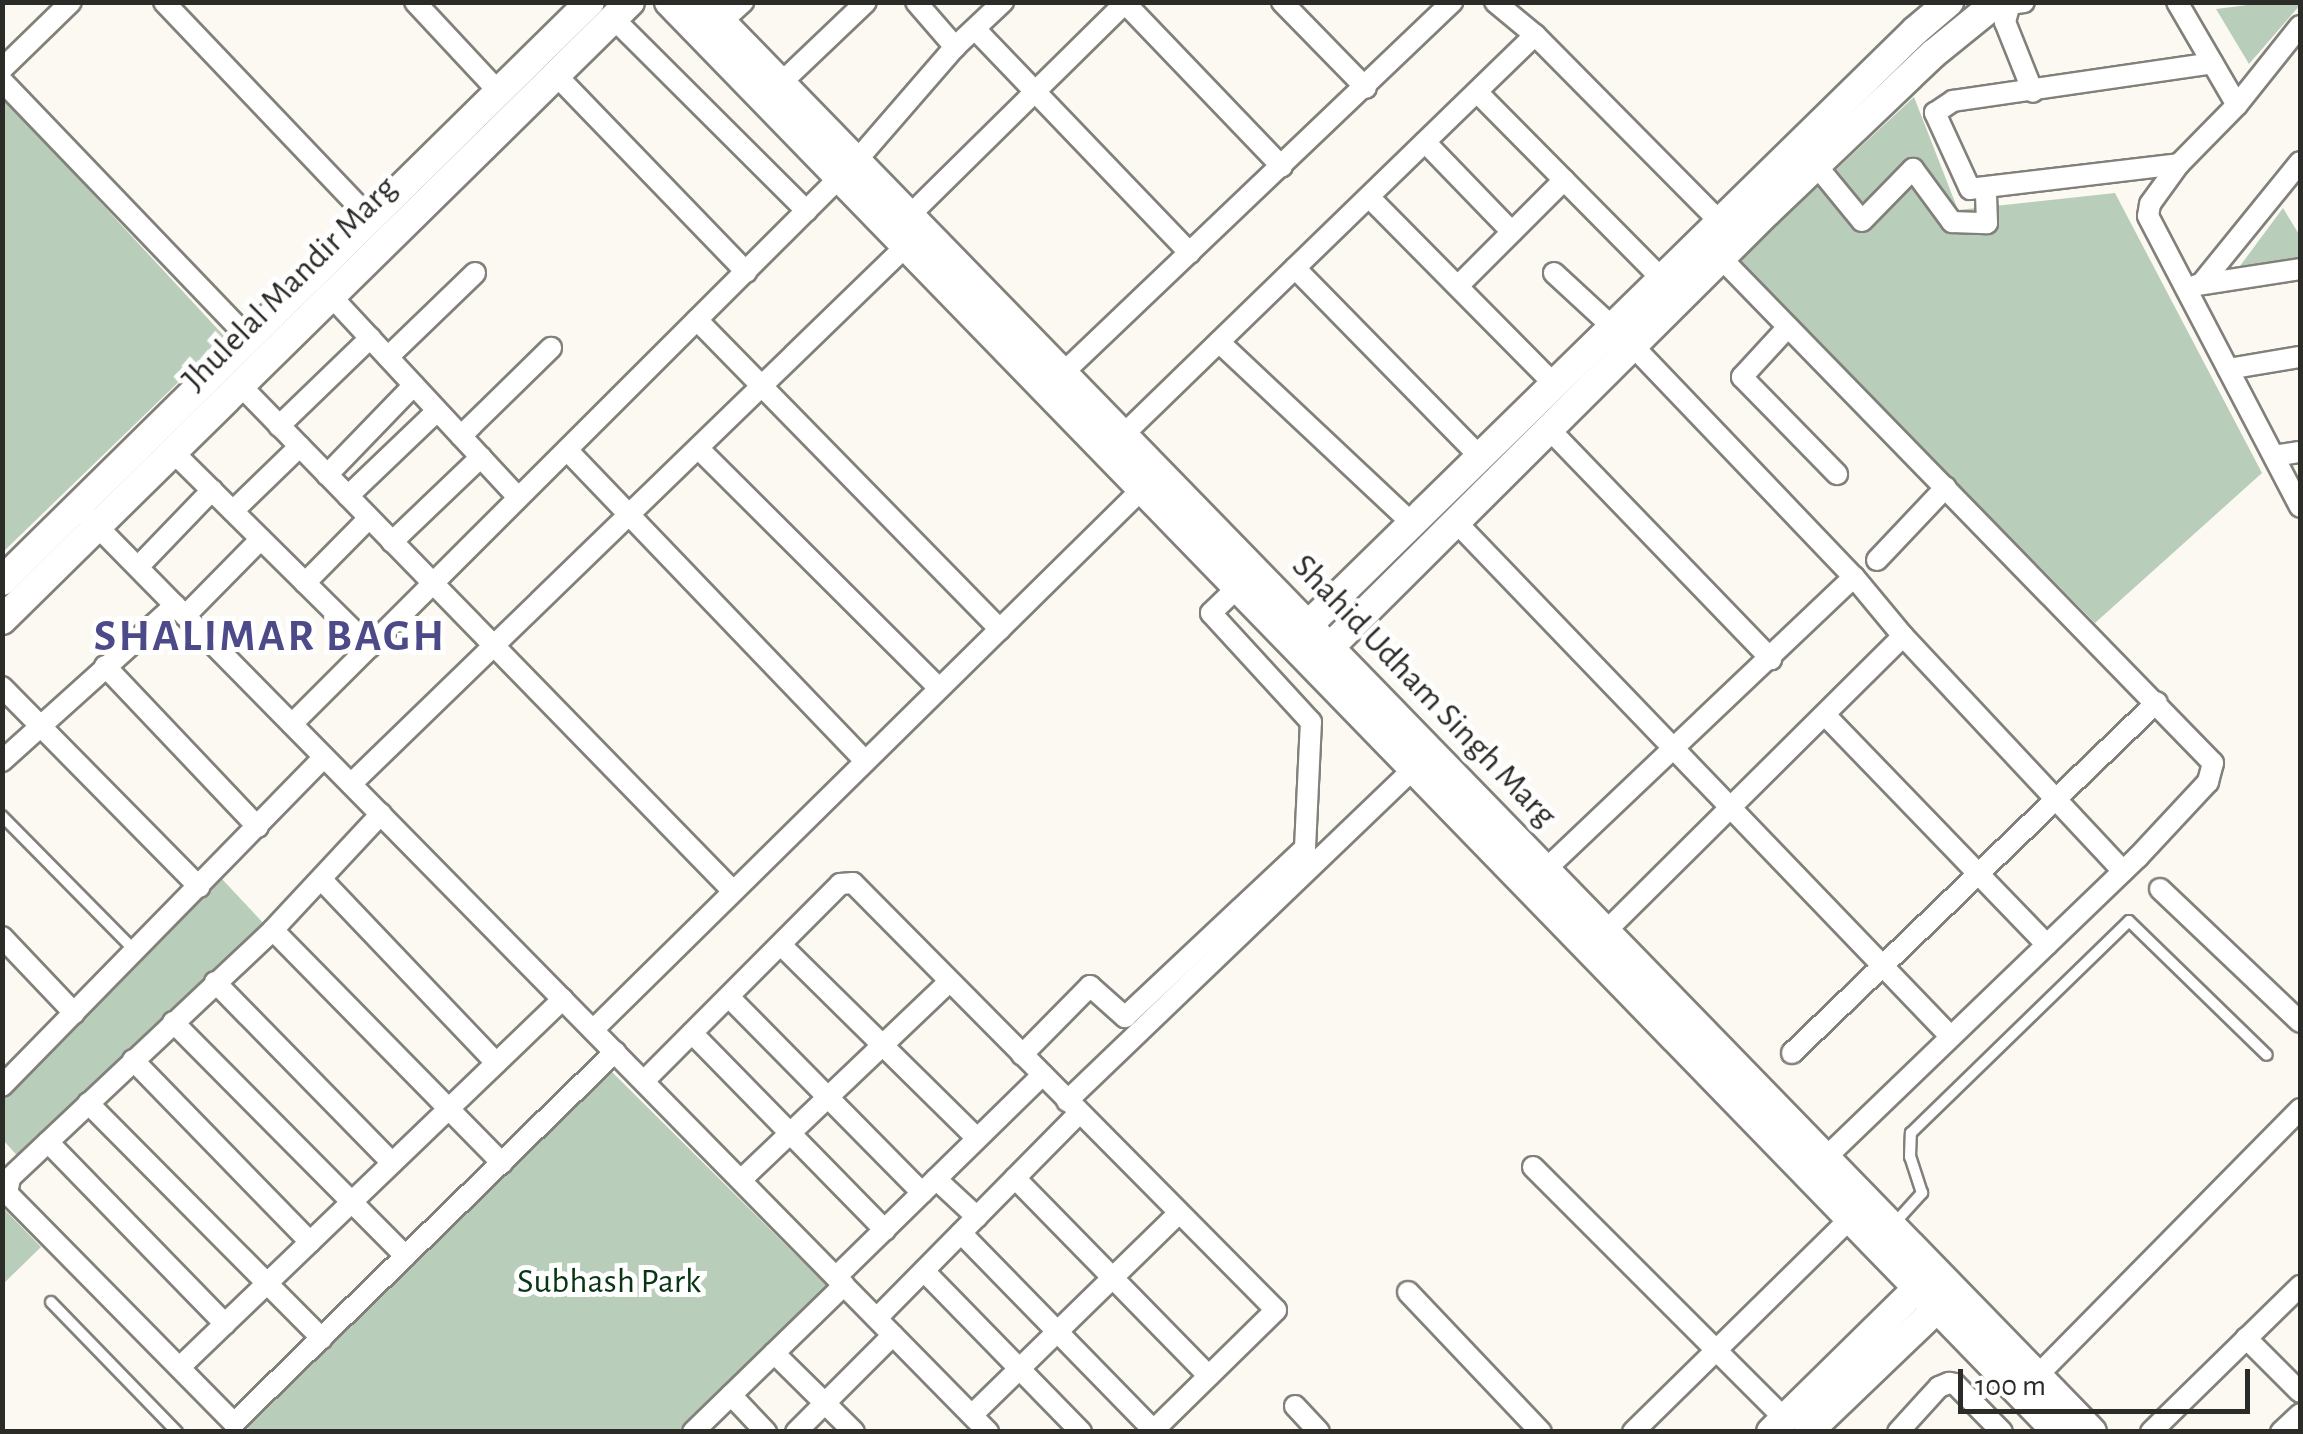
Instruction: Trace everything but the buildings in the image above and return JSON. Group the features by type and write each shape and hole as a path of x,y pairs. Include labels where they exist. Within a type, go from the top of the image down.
{"street":[{"path":"2,69 71,2"},
{"path":"164,2 371,218"},
{"path":"415,2 499,92"},
{"name":"Jhulelal Mandir Marg","path":"2,620 88,516 248,339 590,2"},
{"name":"Shahid Udham Singh Marg","path":"669,2 848,169 910,215 1123,435 1299,634 1605,932 1816,1167 1850,1219 2036,1376 2092,1432"},
{"path":"712,12 743,2"},
{"path":"781,82 866,2"},
{"path":"916,2 954,47"},
{"path":"292,724 807,211 954,47 1004,2"},
{"path":"1282,2 1366,88"},
{"path":"1063,373 1452,2"},
{"path":"1495,2 1534,35 1720,222"},
{"path":"1321,656 1549,430 1662,279 1915,30 1949,2"},
{"path":"1299,634 1554,384 1622,337 1721,258 1933,54 1997,2"},
{"path":"2024,2 2010,4 2004,22 2033,92"},
{"path":"2178,2 2236,105"},
{"path":"910,215 1125,3 1282,167"},
{"path":"622,11 807,211"},
{"name":"Jhulelal Mandir Marg","path":"2,581 173,452 622,11"},
{"name":"Shahid Udham Singh Marg","path":"712,12 781,82 906,246 1237,588 1299,634"},
{"path":"2300,26 2236,105 2180,164 2150,204 2148,216 2193,286 2228,368 2300,507"},
{"path":"976,30 1033,95 1190,253"},
{"path":"1123,435 1534,35"},
{"path":"2180,164 1970,189 1935,113 1953,101 2212,63"},
{"path":"556,75 746,272"},
{"path":"2,81 248,339"},
{"path":"1477,92 1662,279"},
{"path":"1424,142 1512,232"},
{"path":"2193,286 2300,162"},
{"path":"1816,165 1862,221 1913,169 1952,222 1987,223 1986,189"},
{"path":"1458,286 1564,180"},
{"path":"1369,196 1554,384"},
{"path":"351,784 906,246"},
{"path":"1721,258 2210,755 2212,770 2208,782 2123,871 1816,1167"},
{"path":"1295,268 1480,457"},
{"path":"2193,286 2300,269"},
{"path":"388,357 476,273"},
{"path":"1554,274 1622,337 1854,577 1903,636 2123,871"},
{"path":"331,296 518,497"},
{"path":"697,320 1000,629"},
{"path":"1788,327 1742,377 1838,474"},
{"path":"279,426 370,338"},
{"path":"1219,342 1412,523"},
{"path":"462,436 551,348"},
{"path":"2228,368 2300,358"},
{"path":"240,385 733,891"},
{"path":"327,475 414,386"},
{"path":"348,496 438,410"},
{"path":"1549,430 1770,659"},
{"path":"233,511 300,446"},
{"path":"698,448 939,688"},
{"path":"566,450 865,761"},
{"path":"173,452 370,646"},
{"path":"2274,456 2300,452"},
{"path":"392,542 481,458"},
{"path":"1877,560 1946,487"},
{"path":"592,1030 1142,489"},
{"path":"138,567 212,490"},
{"path":"88,516 988,1432"},
{"path":"305,583 369,518"},
{"path":"1456,522 1951,1037"},
{"path":"2,761 104,666 180,610 261,539"},
{"path":"1545,870 1676,750 1854,577"},
{"path":"1022,1056 1090,986 1125,1017 1305,848 1312,722 1211,613 1237,588"},
{"path":"1605,932 1903,636"},
{"name":"Shahid Udham Singh Marg","path":"1321,656 1412,769 1816,1167 1891,1226 1936,1290 2057,1432"},
{"path":"104,666 258,826"},
{"path":"2,688 199,886"},
{"path":"1792,1054 2053,798 2157,702"},
{"path":"1826,716 2047,945"},
{"path":"4,1080 74,1014 324,756"},
{"path":"877,1318 1015,1178 1073,1107 1412,769"},
{"path":"381,814 274,930 172,1022 7,1182 7,1194 234,1423 615,1052"},
{"path":"320,880 496,1063"},
{"path":"644,1081 840,884 850,882 1276,1310 1153,1431 961,1233"},
{"path":"2160,889 2300,1022"},
{"path":"274,930 502,1163"},
{"path":"2,936 74,1014"},
{"path":"781,945 977,1138"},
{"path":"215,982 392,1163"},
{"path":"742,1180 949,982"},
{"path":"729,997 828,1098 929,1186 977,1217"},
{"path":"180,1368 563,999"},
{"path":"172,1022 405,1256"},
{"path":"692,1034 884,1230"},
{"path":"133,1060 310,1242"},
{"path":"693,1432 774,1353 884,1230 1042,1076"},
{"path":"88,1103 322,1339"},
{"path":"2036,1376 2300,1109"},
{"path":"48,1142 225,1324"},
{"path":"1533,1167 1788,1427 1936,1290"},
{"path":"1015,1178 1209,1376"},
{"path":"972,1415 1178,1213"},
{"path":"1634,1432 1850,1219"},
{"path":"924,1271 1082,1432"},
{"path":"2150,1432 2300,1286"},
{"path":"1408,1292 1541,1432"},
{"path":"796,1432 893,1335"},
{"path":"2246,1338 2300,1392"},
{"path":"774,1353 854,1432"},
{"path":"1898,1432 1939,1388 1949,1383 1955,1384 2002,1432"},
{"path":"731,1394 766,1432"},
{"path":"1295,1406 1320,1432"},
{"path":"2281,1432 2300,1414"}],"lane":[{"path":"2,816 135,952"},
{"path":"1891,1226 1922,1193 1910,1157 1911,1133 2128,921 2266,1055"},
{"path":"51,1302 177,1432"}],"green space":[{"path":"2272,2 2300,5 2249,64 2216,9"},
{"path":"3,97 225,337 3,552"},
{"path":"1914,97 1958,210 2115,193 2262,473 2095,623 1738,261"},
{"path":"2283,208 2300,236 2300,261 2237,270"},
{"path":"222,879 267,927 23,1162 3,1140 3,1092"},
{"name":"Subhash Park","path":"611,1071 828,1287 678,1431 253,1432 247,1428"},
{"path":"3,1208 41,1247 3,1284"}],"district":[{"name":"SHALIMAR BAGH","path":"270,637"}]}
